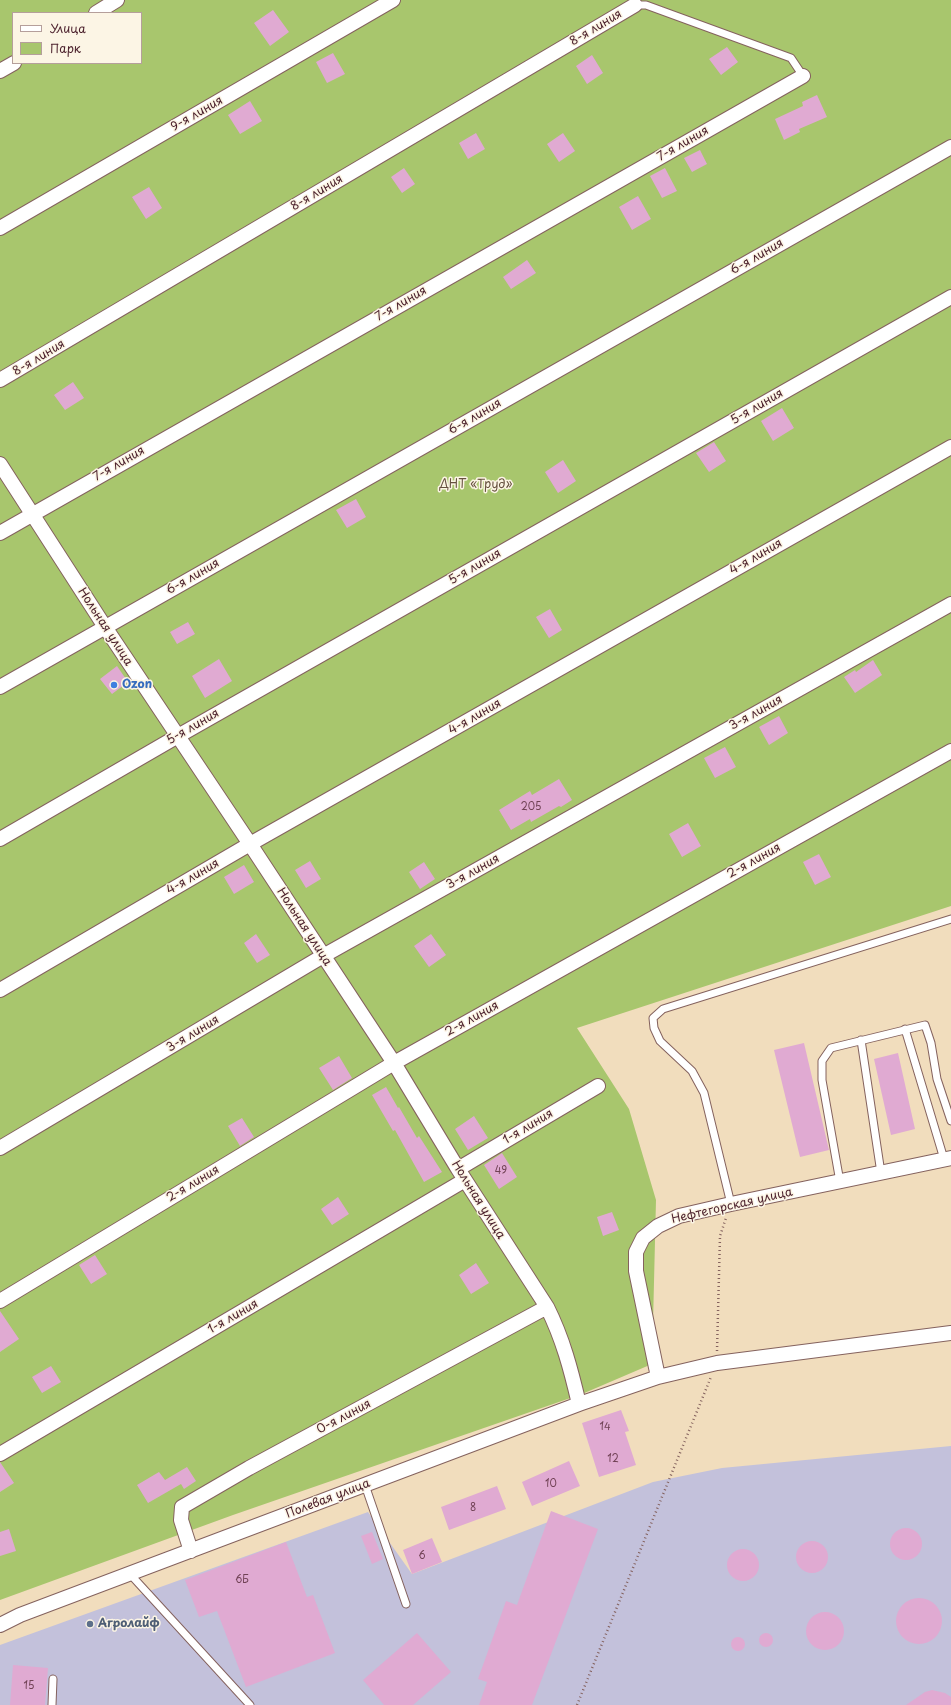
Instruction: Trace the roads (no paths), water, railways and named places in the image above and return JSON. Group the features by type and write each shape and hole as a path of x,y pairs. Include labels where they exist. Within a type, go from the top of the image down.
{"street":[{"path":"98,12 117,0"},
{"name":"9-я линия","path":"0,228 393,0"},
{"name":"8-я линия","path":"0,380 633,3"},
{"path":"0,71 12,64"},
{"name":"7-я линия","path":"0,533 802,76"},
{"name":"6-я линия","path":"0,687 951,147"},
{"name":"5-я линия","path":"0,838 951,297"},
{"name":"4-я линия","path":"0,990 250,844 951,447"},
{"name":"Нольная улица","path":"0,464 33,513 105,627 394,1062 462,1175 547,1307 568,1357 579,1404"},
{"name":"3-я линия","path":"0,1148 323,956 951,604"},
{"name":"2-я линия","path":"0,1301 394,1062 951,750"},
{"name":"1-я линия","path":"0,1454 462,1175 598,1086"},
{"name":"Нефтегорская улица","path":"658,1377 636,1271 636,1252 643,1238 658,1226 679,1216 948,1159"},
{"name":"0-я линия","path":"191,1551 180,1520 182,1507 249,1468 547,1307"},
{"path":"658,1377 717,1364 951,1333"},
{"name":"Полевая улица","path":"0,1625 20,1615 579,1404 658,1377"}],"lane":[{"path":"633,3 646,5 791,58 802,76"},
{"path":"731,1204 704,1093 692,1071 660,1041 654,1028 653,1018 663,1009 951,919"},
{"path":"840,1182 822,1080 822,1061 831,1048 925,1025 932,1043 937,1079 951,1121"},
{"path":"905,1029 948,1159"},
{"path":"861,1040 881,1173"},
{"path":"365,1485 406,1604"},
{"path":"130,1574 250,1705"},
{"path":"52,1705 53,1679"}],"place":[{"name":"Ozon","path":"114,685"},
{"name":"Агролайф","path":"90,1624"}],"park label":[{"name":"ДНТ «Труд»","path":"476,485"}]}
